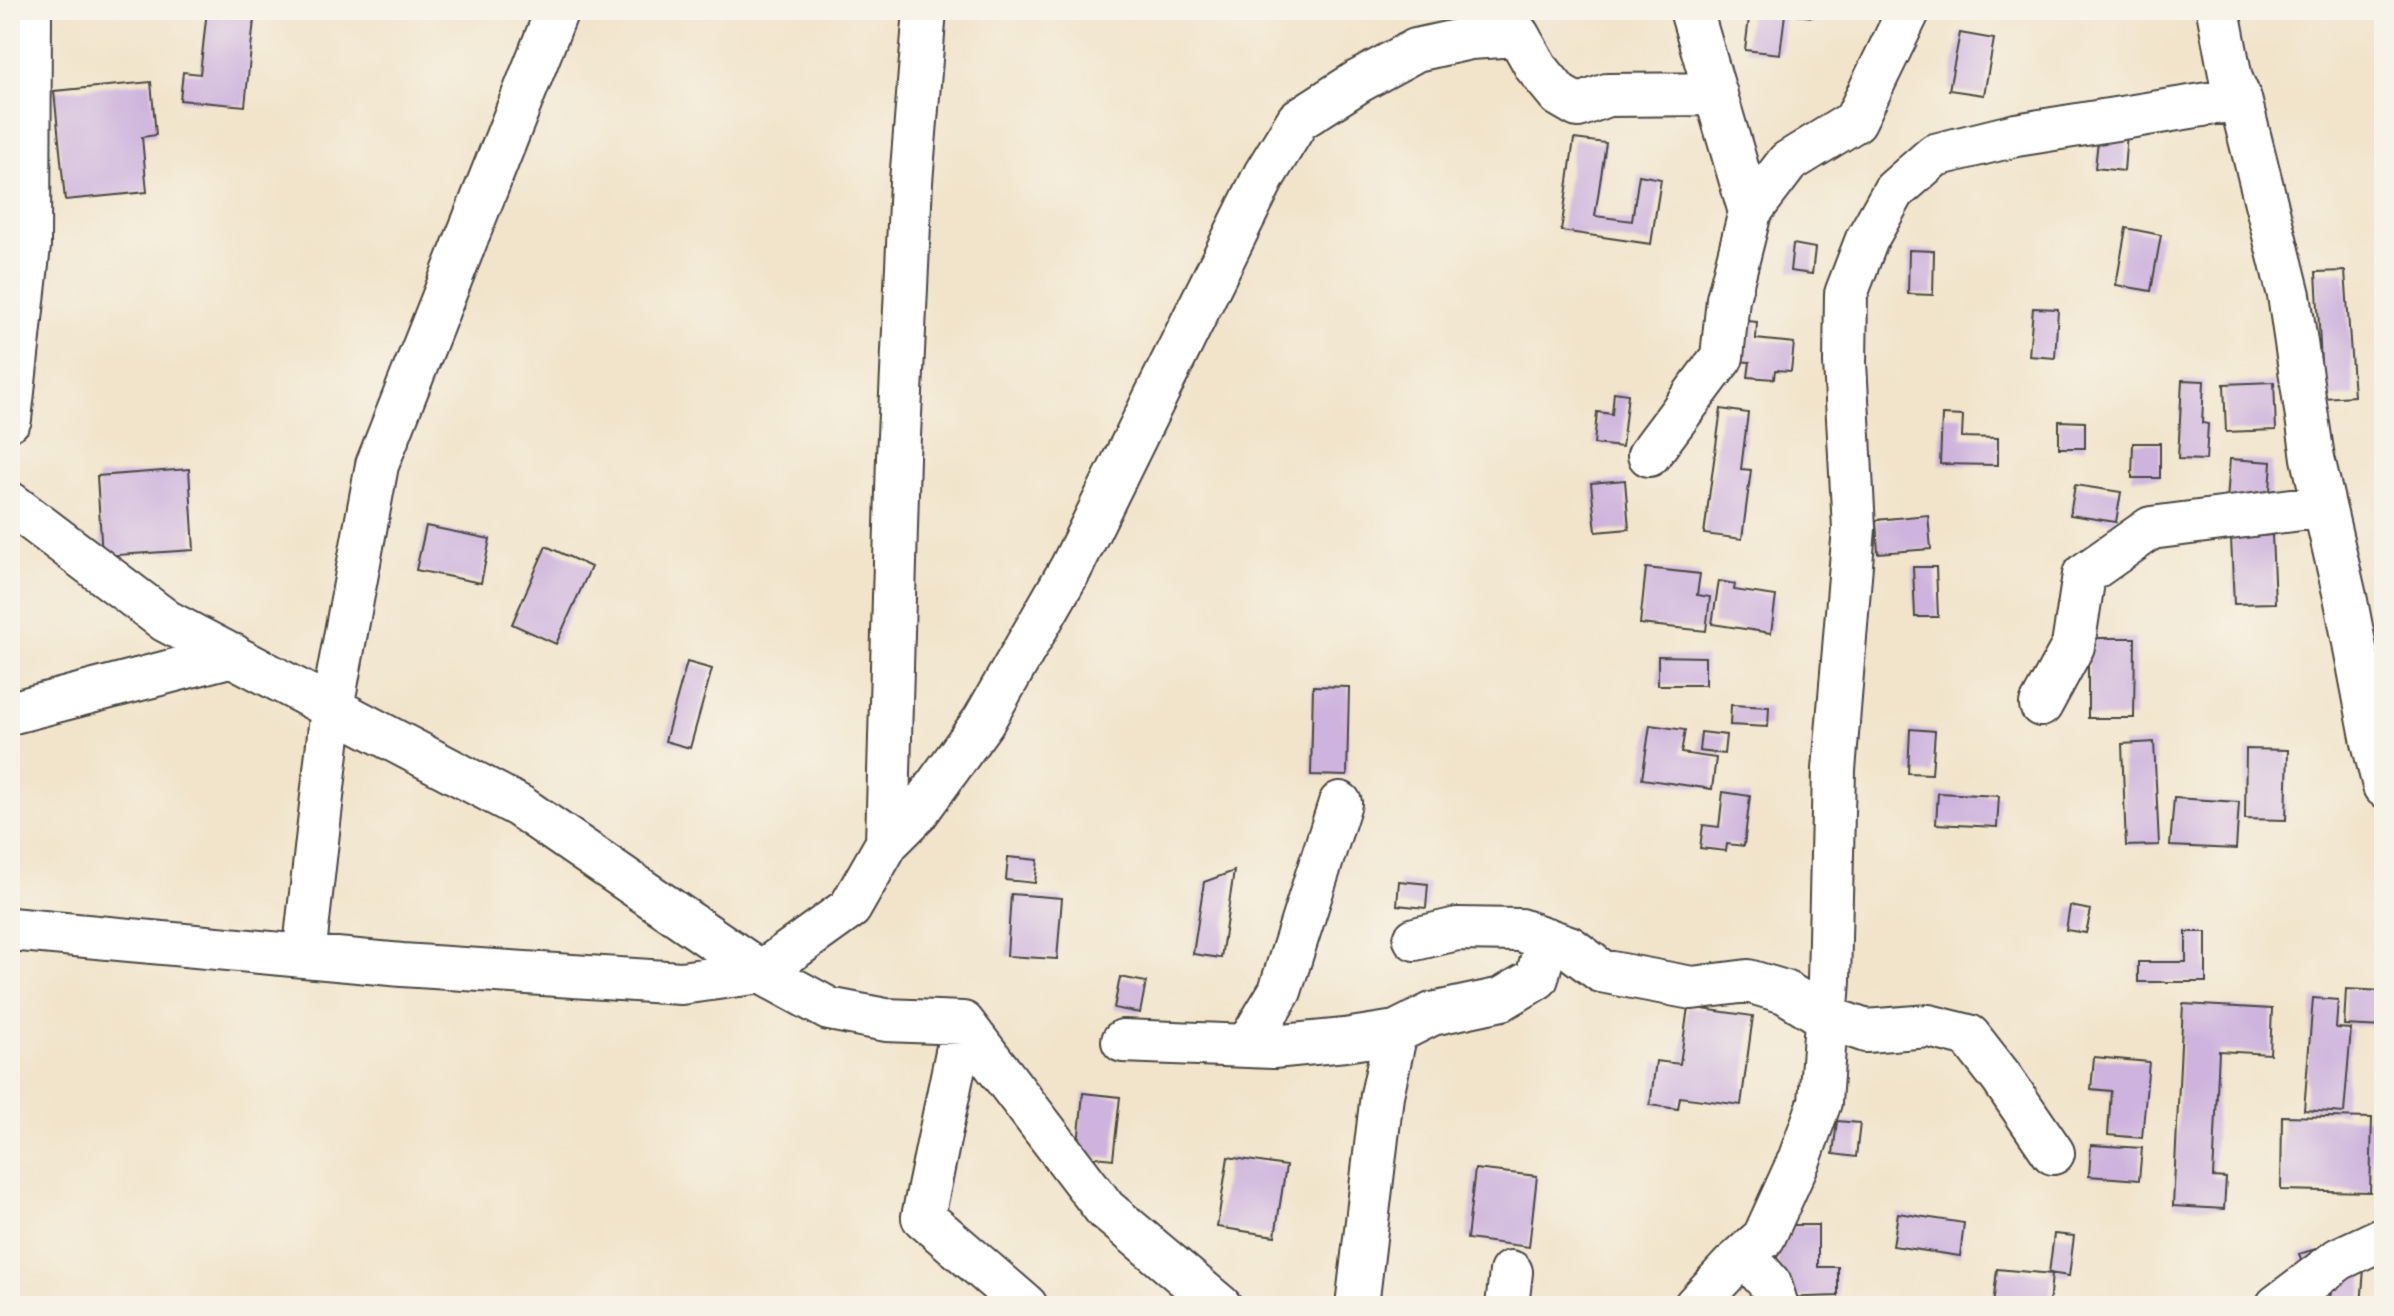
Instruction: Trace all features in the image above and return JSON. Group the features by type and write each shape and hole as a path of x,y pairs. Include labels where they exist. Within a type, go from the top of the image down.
{"street":[{"path":"304,956 332,708 377,465 557,10"},
{"path":"887,843 898,457 911,182 925,10"},
{"path":"1691,10 1750,212"},
{"path":"1649,455 1722,357 1728,299 1750,212 1788,162 1855,121 1909,10"},
{"path":"2218,10 2231,79 2240,99 2289,295 2313,458 2384,786"},
{"path":"10,419 20,250 24,18"},
{"path":"10,929 402,965 681,983 761,972 850,908 887,843 916,814 984,720 1071,568 1265,174 1298,120 1359,81 1416,50 1470,38 1516,23 1536,67 1559,95 1578,106 1607,95 1716,94"},
{"path":"1695,1306 1764,1237 1799,1160 1820,1102 1826,1017 1834,770 1854,528 1845,363 1846,294 1867,239 1894,191 1935,155 2016,135 2240,99"},
{"path":"10,503 166,621 519,806 761,972 829,1009 886,1020 963,1023"},
{"path":"2041,705 2073,646 2084,575 2129,543 2151,528 2324,506"},
{"path":"10,713 233,655"},
{"path":"1247,1046 1280,991 1340,803"},
{"path":"1415,939 1457,929 1520,930 1569,947 1601,971 1692,988 1748,981 1785,992 1826,1017 1866,1031 1929,1026 1969,1036 2053,1153"},
{"path":"1123,1041 1273,1047 1396,1032 1432,1014 1502,999 1537,978 1547,939"},
{"path":"963,1023 1105,1209 1180,1293 1220,1306"},
{"path":"963,1023 923,1217 1026,1306"},
{"path":"1357,1306 1382,1095 1396,1032"},
{"path":"2277,1306 2339,1259 2384,1238"},
{"path":"1745,1255 1770,1284 1777,1306"}],"building":[{"path":"207,10 255,10 245,106 180,100 183,72 200,74"},
{"path":"712,10 712,16 661,12"},
{"path":"1750,10 1814,10 1813,17 1785,14 1780,54 1745,50"},
{"path":"1960,33 1994,39 1984,95 1949,90"},
{"path":"151,82 156,135 142,137 147,192 65,200 54,91"},
{"path":"2099,131 2127,133 2124,171 2095,168"},
{"path":"1574,139 1606,143 1595,216 1632,221 1639,175 1661,179 1651,244 1561,231"},
{"path":"2126,228 2161,235 2151,291 2116,285"},
{"path":"1793,244 1815,248 1812,274 1790,271"},
{"path":"1909,250 1934,251 1933,295 1908,294"},
{"path":"2345,271 2354,396 2323,398 2316,272"},
{"path":"2033,308 2058,309 2055,358 2029,356"},
{"path":"1737,320 1757,322 1756,339 1794,343 1791,371 1775,370 1774,379 1748,377 1750,362 1733,361"},
{"path":"2182,380 2204,381 2202,423 2208,424 2206,460 2178,459"},
{"path":"2274,382 2276,430 2226,432 2224,384"},
{"path":"1614,392 1628,394 1622,447 1594,444 1597,412 1612,414"},
{"path":"1721,409 1748,413 1741,469 1751,470 1742,539 1704,534"},
{"path":"1942,415 1963,416 1962,437 1998,438 1998,465 1940,464"},
{"path":"2059,421 2085,422 2085,448 2059,448"},
{"path":"2133,443 2160,443 2160,478 2132,478"},
{"path":"2230,459 2272,462 2269,505 2227,502"},
{"path":"189,469 194,550 102,556 97,476"},
{"path":"1625,480 1629,529 1596,532 1591,483"},
{"path":"2075,485 2121,492 2116,522 2070,515"},
{"path":"1928,515 1931,549 1878,553 1876,520"},
{"path":"426,526 490,539 481,583 416,570"},
{"path":"2272,535 2275,603 2234,604 2231,538"},
{"path":"546,546 591,567 556,644 512,624"},
{"path":"1913,567 1936,567 1938,617 1915,617"},
{"path":"1646,568 1700,574 1697,595 1710,597 1706,631 1640,624"},
{"path":"1719,581 1735,584 1734,590 1776,596 1771,633 1712,624"},
{"path":"2088,638 2135,638 2134,718 2088,718"},
{"path":"1658,656 1705,657 1705,685 1658,685"},
{"path":"687,662 712,669 690,748 665,741"},
{"path":"1313,686 1349,687 1347,776 1311,775"},
{"path":"1731,705 1769,707 1768,727 1730,725"},
{"path":"1650,725 1685,730 1681,753 1716,758 1712,789 1642,779"},
{"path":"1910,729 1935,731 1932,774 1908,773"},
{"path":"1701,732 1726,735 1724,754 1699,751"},
{"path":"2154,742 2159,845 2126,846 2122,744"},
{"path":"2246,749 2288,750 2286,820 2245,819"},
{"path":"1723,792 1750,796 1744,846 1727,844 1726,851 1700,848 1703,825 1719,827"},
{"path":"1938,793 1999,796 1997,827 1936,824"},
{"path":"2174,798 2239,802 2236,849 2170,846"},
{"path":"1008,857 1038,860 1035,883 1006,880"},
{"path":"1234,871 1221,958 1193,954 1204,882"},
{"path":"1399,881 1428,884 1426,908 1397,905"},
{"path":"1011,894 1062,898 1057,959 1007,956"},
{"path":"2070,906 2091,910 2086,933 2066,930"},
{"path":"2186,932 2206,932 2206,982 2138,982 2138,962 2186,962"},
{"path":"1120,977 1146,982 1140,1013 1114,1008"},
{"path":"2346,989 2384,991 2384,1027 2344,1025"},
{"path":"2313,998 2338,1000 2336,1028 2351,1029 2344,1113 2304,1110"},
{"path":"2183,1004 2272,1009 2270,1054 2219,1051 2213,1177 2226,1178 2224,1209 2173,1206"},
{"path":"1688,1007 1753,1016 1741,1105 1680,1097 1678,1109 1650,1105 1656,1061 1680,1064"},
{"path":"2094,1057 2149,1062 2142,1138 2108,1135 2111,1091 2091,1089"},
{"path":"1083,1093 1120,1097 1113,1159 1077,1155"},
{"path":"2282,1116 2372,1118 2370,1192 2281,1190"},
{"path":"1837,1121 1860,1123 1856,1157 1833,1154"},
{"path":"2091,1145 2142,1148 2139,1180 2089,1176"},
{"path":"1228,1157 1286,1166 1275,1236 1217,1227"},
{"path":"1475,1169 1537,1176 1529,1247 1467,1239"},
{"path":"1898,1213 1964,1223 1960,1256 1893,1246"},
{"path":"1777,1225 1818,1225 1818,1267 1838,1267 1838,1296 1778,1298"},
{"path":"2054,1234 2074,1236 2069,1276 2049,1273"},
{"path":"2316,1249 2321,1262 2303,1267 2299,1254"},
{"path":"2365,1256 2361,1306 2329,1306 2332,1284"},
{"path":"1997,1269 2052,1274 2049,1306 1993,1306"}]}
